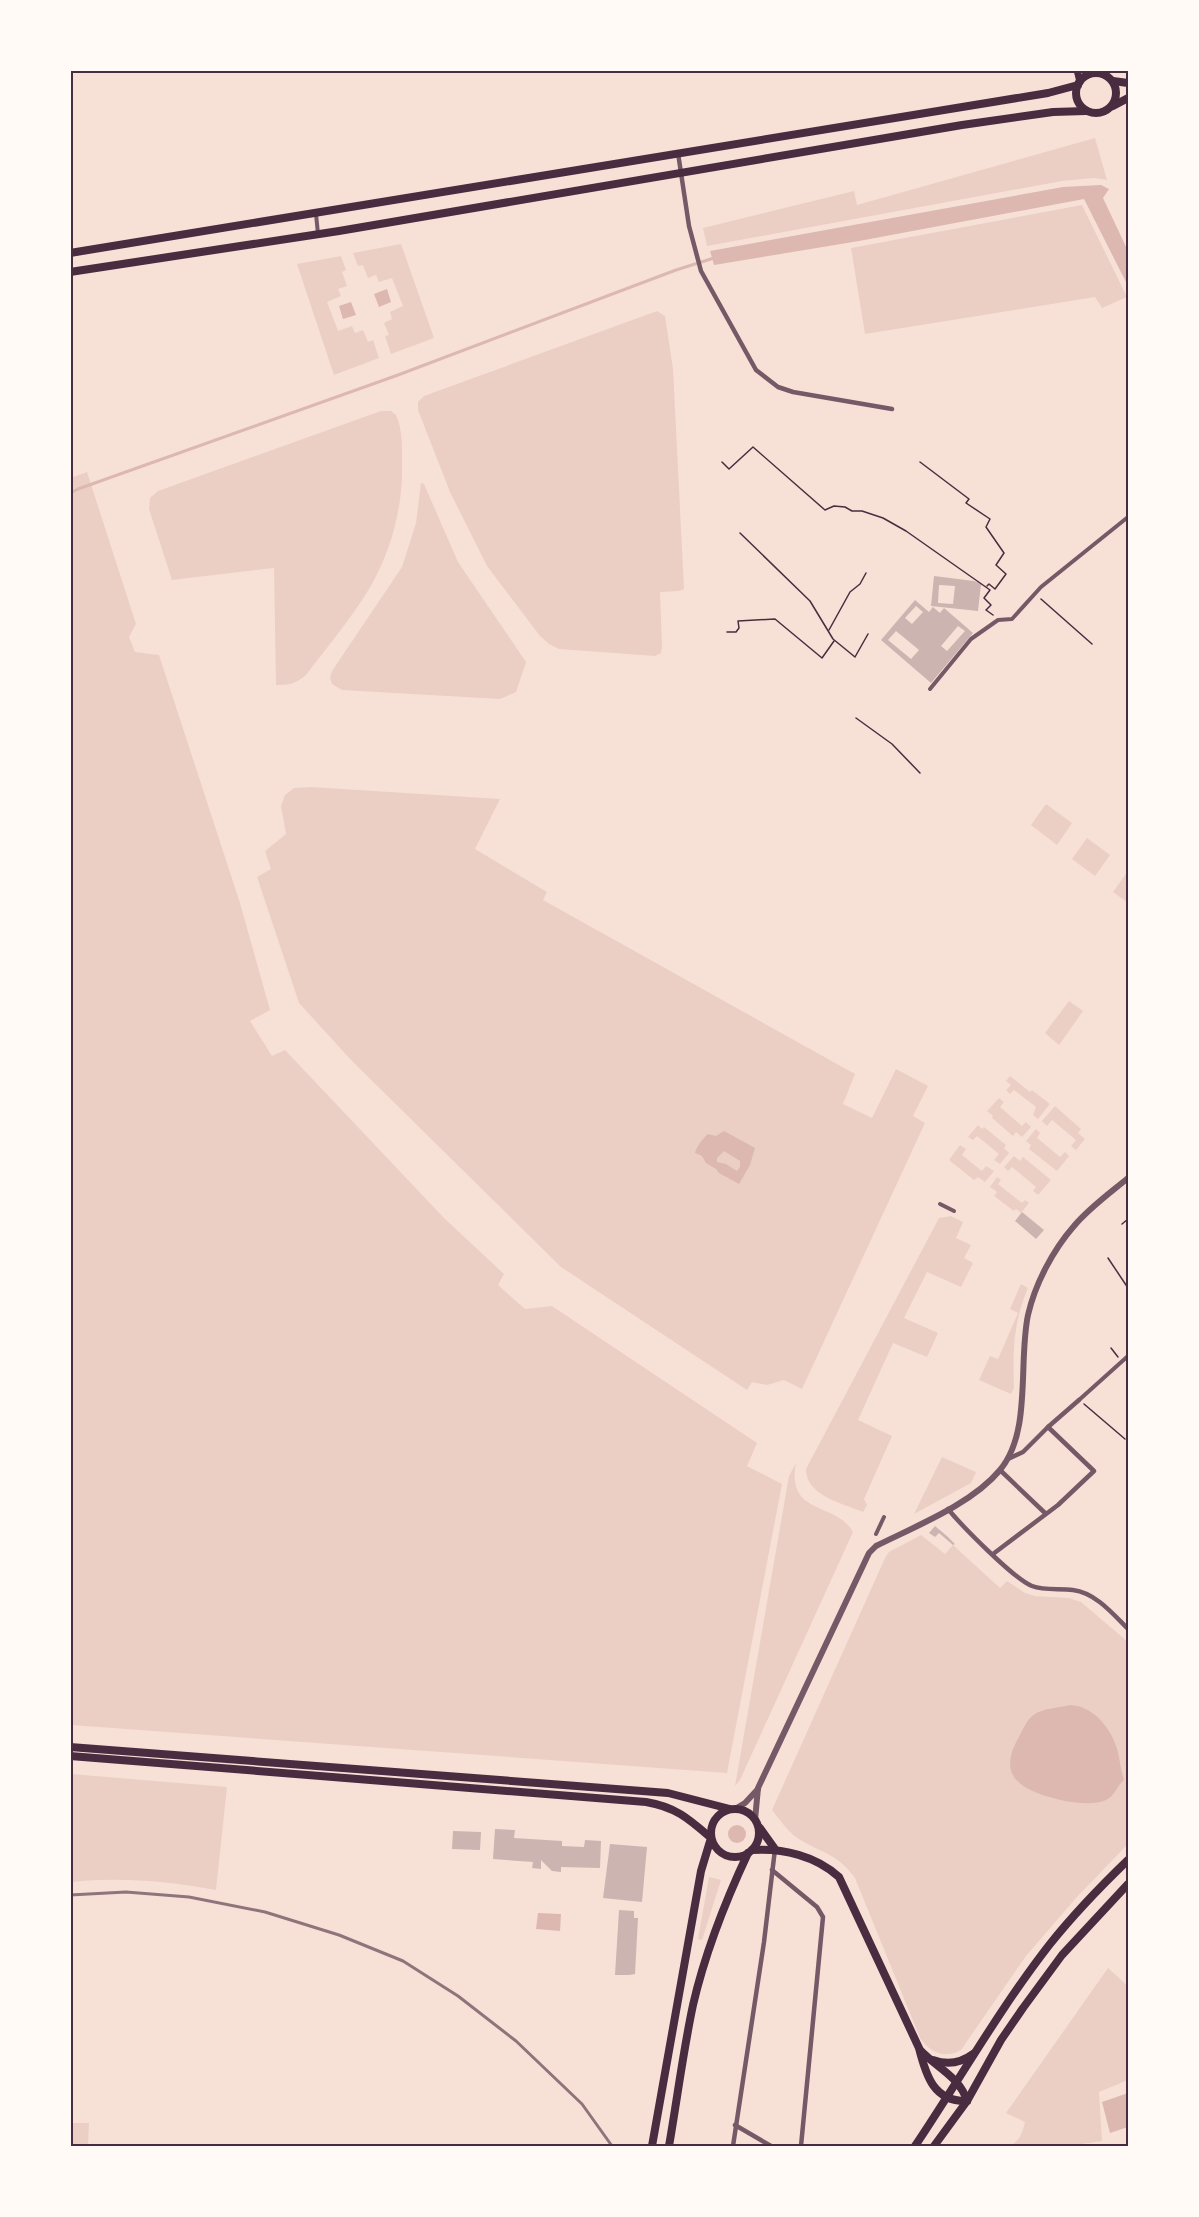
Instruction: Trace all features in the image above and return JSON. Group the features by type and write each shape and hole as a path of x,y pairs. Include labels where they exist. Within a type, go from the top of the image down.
{"main road":[{"path":"1077,70 1079,83 1077,99 1086,111"},
{"path":"70,253 1048,93 1079,83 1089,74 1101,72 1113,81 1128,83"},
{"path":"1112,107 1117,94 1113,81"},
{"path":"70,273 1024,116 1068,110 1096,114 1107,111 1128,98"},
{"path":"70,1747 668,1792 750,1814 775,1849"},
{"path":"70,1756 646,1802 673,1808 683,1814 711,1838 714,1845 726,1855 741,1856 750,1852 775,1849 818,1862 840,1877 845,1885 919,2048 928,2075 939,2094 946,2098 967,2101"},
{"path":"652,2146 701,1871 713,1823 717,1817 733,1809"},
{"path":"669,2146 700,1979 735,1881 757,1843 757,1823"},
{"path":"915,2146 1012,1996 1051,1943 1128,1860"},
{"path":"934,2146 967,2101 1001,2040 1056,1964 1128,1884"},
{"path":"919,2048 957,2081 967,2101"},
{"path":"929,2058 937,2061 962,2061 976,2052"}],"street":[{"path":"678,152 689,226 701,271 756,370 778,387 816,397 892,409"},
{"path":"316,213 318,234"},
{"path":"930,689 971,639 998,620 1012,619 1033,594 1128,518"},
{"path":"733,1809 745,1803 758,1788 869,1553 876,1546 948,1509 984,1487 1008,1459 1017,1439 1019,1425 1025,1336 1029,1312 1041,1280 1054,1254 1073,1226 1128,1178"},
{"path":"940,1204 954,1211"},
{"path":"1008,1459 1023,1452 1128,1356"},
{"path":"993,1554 1058,1505 1094,1471 1048,1427"},
{"path":"1000,1470 1045,1513"},
{"path":"948,1509 993,1554 1030,1585 1038,1588 1071,1589 1088,1594 1105,1606 1128,1629"},
{"path":"876,1534 884,1517"},
{"path":"757,1823 758,1788"},
{"path":"733,2146 764,1942 775,1849"},
{"path":"772,1870 817,1907 823,1917 801,2146"},
{"path":"735,2125 771,2146"}],"path":[{"path":"722,462 729,469 753,447 825,510 834,506 862,511 883,518 906,531 987,587 990,590 984,598 991,604 986,610 998,620"},
{"path":"920,462 969,499 966,503 990,519 986,527 1004,553 996,565 1006,574 995,589 989,584 987,587"},
{"path":"740,533 810,601 835,640 855,657 868,634"},
{"path":"828,630 850,592 860,584 866,573"},
{"path":"1033,594 1092,644"},
{"path":"727,632 736,632 739,628 738,621 775,619 822,658 835,640"},
{"path":"856,718 892,744 920,773"},
{"path":"1122,1224 1128,1219"},
{"path":"1108,1258 1128,1288"},
{"path":"1079,1400 1125,1439"}],"shaded area":[{"path":"1095,138 1107,180 1094,178 1062,181 707,246 703,228 854,191 857,205"},
{"path":"1101,185 1109,189 1103,198 1128,251 1128,286 1084,199 859,241 714,265 710,251 1063,187"},
{"path":"1082,205 1127,297 1102,308 1095,297 865,334 851,248"},
{"path":"401,244 434,338 391,354 385,336 389,335 384,323 392,319 390,312 403,306 392,278 379,282 376,275 368,278 363,265 358,266 353,253"},
{"path":"341,256 346,270 342,272 347,286 338,289 341,296 327,302 338,331 352,326 355,333 363,330 368,342 373,340 379,358 334,375 297,264"},
{"path":"387,289 391,302 379,307 374,294"},
{"path":"351,302 356,315 343,319 339,306"},
{"path":"657,311 665,316 673,369 684,589 660,592 662,646 661,653 655,656 559,649 540,636 487,566 450,492 418,410 418,402 424,396"},
{"path":"381,411 391,411 396,415 402,446 402,481 398,513 384,560 362,600 306,675 292,683 276,685 274,568 172,580 149,509 150,498 158,491"},
{"path":"87,472 136,624 129,637 135,652 159,655 240,903 270,1010 250,1021 272,1056 285,1050 444,1218 504,1274 498,1285 525,1309 552,1306 757,1443 747,1466 782,1484 727,1773 71,1725 70,478"},
{"path":"421,483 424,484 458,562 526,662 516,692 500,699 342,690 332,684 330,678 332,671 402,567 416,523"},
{"path":"311,787 500,799 475,849 547,892 543,900 855,1074 843,1104 872,1118 896,1069 928,1086 913,1116 925,1123 802,1389 784,1380 767,1385 752,1382 747,1390 561,1267 352,1061 299,1003 257,877 271,869 265,851 286,834 281,806 285,795 294,788"},
{"path":"1046,804 1072,823 1057,845 1031,825"},
{"path":"1087,838 1110,855 1095,876 1072,859"},
{"path":"1128,871 1128,903 1113,892"},
{"path":"1069,1001 1083,1011 1059,1045 1045,1033"},
{"path":"1010,1076 1050,1104 1038,1119 1033,1115 1036,1107 1014,1090 1010,1094 1006,1090 1011,1085 1006,1081"},
{"path":"999,1098 1004,1102 1000,1107 1022,1126 1026,1122 1031,1127 1022,1137 1016,1132 1013,1136 987,1111"},
{"path":"1055,1106 1081,1129 1078,1133 1085,1139 1076,1150 1071,1146 1076,1140 1052,1120 1047,1126 1042,1121"},
{"path":"978,1125 982,1129 984,1127 1006,1145 1004,1148 1009,1153 1000,1164 994,1160 999,1154 977,1136 973,1140 968,1137"},
{"path":"1036,1129 1040,1133 1037,1138 1060,1157 1065,1152 1069,1156 1057,1171 1029,1149 1031,1145 1026,1141"},
{"path":"724,1131 755,1148 750,1165 739,1184 719,1173 706,1163 702,1156 695,1153 700,1142 708,1134 716,1136","holes":["724,1151 740,1161 737,1171 726,1164 717,1162 717,1158"]},
{"path":"960,1145 966,1149 962,1155 982,1171 986,1166 994,1171 985,1182 978,1177 974,1180 949,1160"},
{"path":"1014,1156 1020,1161 1023,1157 1051,1180 1038,1195 1033,1191 1036,1187 1012,1167 1008,1171 1004,1167"},
{"path":"997,1177 1001,1180 998,1184 1022,1203 1025,1200 1029,1203 1021,1213 1016,1209 1014,1211 994,1196 997,1192 990,1187"},
{"path":"951,1216 963,1222 956,1238 971,1245 964,1258 973,1263 961,1287 927,1272 904,1318 938,1333 927,1357 893,1343 858,1420 892,1436 864,1499 867,1505 863,1512 836,1502 818,1492 812,1486 806,1469 939,1218"},
{"path":"1021,1284 1028,1288 1017,1325 1014,1349 1014,1388 1011,1394 979,1380 990,1356 998,1359 1018,1313 1010,1309"},
{"path":"942,1457 976,1472 971,1483 914,1514"},
{"path":"796,1463 795,1480 798,1492 814,1506 845,1522 853,1532 740,1780 735,1786 789,1476"},
{"path":"921,1535 945,1554 953,1545 1000,1588 1007,1581 1025,1593 1035,1596 1069,1598 1081,1602 1128,1642 1128,1844 1076,1898 1026,1956 961,2050 949,2054 933,2051 920,2038 855,1878 836,1859 793,1835 772,1810 885,1558 889,1552"},
{"path":"1070,1705 1079,1706 1101,1720 1107,1727 1118,1752 1124,1780 1112,1796 1097,1803 1065,1801 1039,1794 1019,1783 1010,1764 1012,1752 1024,1728 1035,1714 1043,1710"},
{"path":"71,1774 227,1787 216,1890 144,1881 71,1882"},
{"path":"733,1825 741,1825 746,1830 744,1841 733,1843 728,1838 728,1830"},
{"path":"709,1877 721,1880 702,1940 698,1939"},
{"path":"538,1913 561,1914 560,1931 536,1929"},
{"path":"1108,1968 1128,1986 1128,2080 1099,2092 1102,2141 1074,2146 1009,2146 1020,2137 1025,2122 1006,2113"},
{"path":"70,2064 72,2064 73,2123 89,2123 88,2146 71,2146"},
{"path":"1128,2093 1128,2127 1110,2133 1102,2102"}],"building":[{"path":"934,576 981,584 978,611 931,606","holes":["939,585 955,586 953,604 938,603"]},
{"path":"915,600 929,612 933,607 940,613 944,608 973,633 931,683 881,640","holes":["916,606 923,612 912,624 905,618","958,626 965,631 947,651 941,646","896,631 919,650 911,659 888,640"]},
{"path":"1022,1212 1044,1230 1036,1239 1015,1221"},
{"path":"935,1526 955,1544 953,1545 939,1533 935,1537 929,1533"},
{"path":"495,1829 515,1830 514,1838 562,1841 562,1846 584,1847 585,1840 601,1841 600,1868 561,1867 561,1872 552,1871 541,1860 541,1869 532,1868 533,1862 493,1859"},
{"path":"453,1831 481,1832 480,1850 452,1849"},
{"path":"610,1844 647,1847 642,1902 603,1898"},
{"path":"619,1910 634,1911 634,1918 638,1918 635,1974 615,1975"}],"waterway":[{"path":"70,493 714,258"}],"railway":[{"path":"70,1895 126,1892 189,1897 265,1912 339,1935 403,1961 458,1996 516,2041 582,2104 612,2146"}]}
